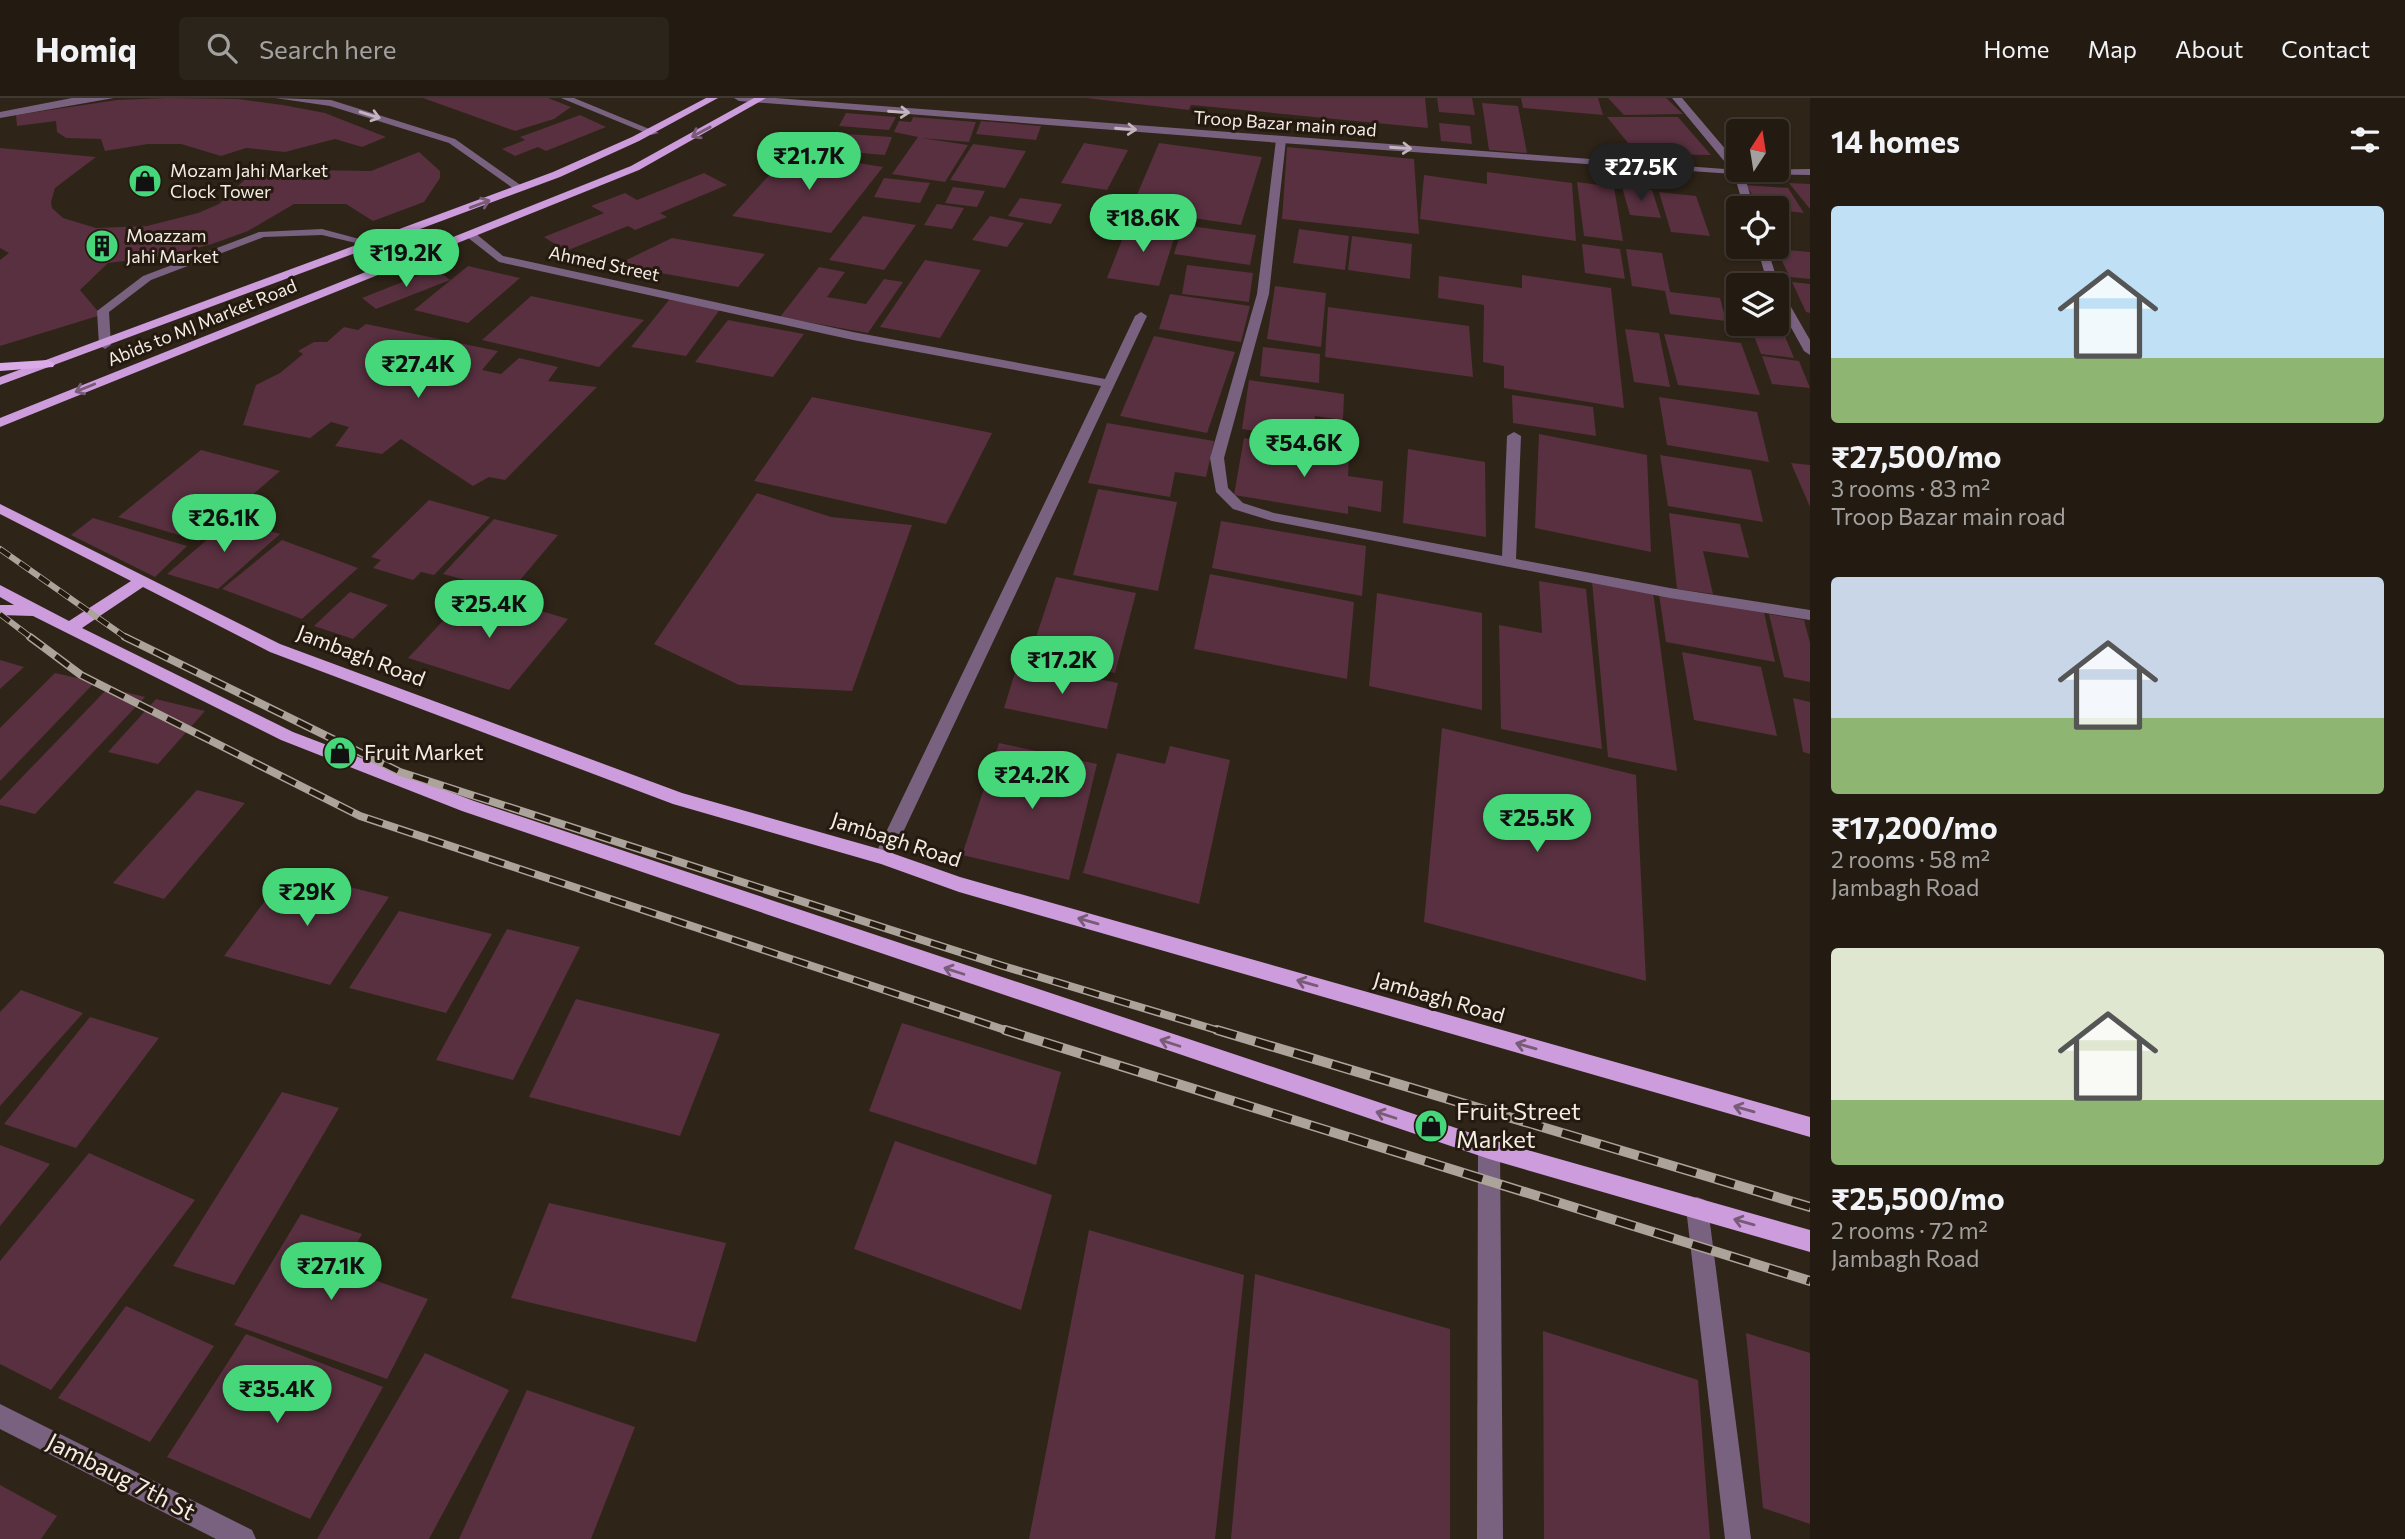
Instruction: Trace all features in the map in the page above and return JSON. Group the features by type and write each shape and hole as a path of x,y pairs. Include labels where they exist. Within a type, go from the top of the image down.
{"highway":[{"path":"0,367 48,364"}],"main road":[{"name":"Abids to MJ Market Road","path":"0,380 105,345 521,189 654,133 713,98"},
{"name":"Abids to MJ Market Road","path":"0,423 635,168 759,100"},
{"name":"Jambagh Road","path":"0,508 275,648 679,799 883,857 959,884 1810,1127"},
{"path":"70,628 141,581"},
{"path":"0,590 37,612 287,736 468,806 1489,1149 1810,1241"},
{"path":"0,610 37,612"}],"street":[{"path":"0,115 72,101 109,98"},
{"path":"280,98 331,103 452,141 521,189"},
{"path":"566,98 654,133"},
{"name":"Troop Bazar main road","path":"739,98 1280,140 1726,170"},
{"path":"1677,98 1726,157"},
{"path":"1280,140 1263,294 1217,458 1221,489 1238,506 1272,517 1670,593 1810,615"},
{"name":"Troop Bazar main road","path":"1789,172 1810,172"},
{"path":"105,345 103,312 147,278 198,258 263,234 321,232 373,244"},
{"name":"Ahmed Street","path":"471,235 499,259 853,336 1110,384"},
{"path":"1789,313 1810,351"},
{"path":"883,857 1140,316"},
{"path":"1510,562 1514,436"},
{"path":"1489,1149 1490,1539"},
{"path":"1697,1208 1738,1539"},
{"name":"Jambaug 7th St","path":"0,1416 243,1539"}],"building":[{"path":"423,98 548,98 571,107 554,119 515,131"},
{"path":"1086,98 1425,98 1428,128 1191,105 1189,110"},
{"path":"1437,98 1472,98 1475,115 1439,112"},
{"path":"1521,98 1598,98 1603,115 1523,108"},
{"path":"1608,98 1666,98 1683,114 1624,115"},
{"path":"238,99 283,105 325,113 386,137 362,147 335,139 285,152 246,148 221,156 181,144 148,144 105,151 101,139 66,138 57,132 56,121 17,126 16,115 117,100"},
{"path":"1482,103 1518,106 1527,153 1489,150"},
{"path":"846,113 896,117 889,130 839,126"},
{"path":"580,115 606,127 546,151 538,147 515,156 502,149 525,140 520,137"},
{"path":"913,117 976,122 969,142 921,138 968,145 945,182 892,174 918,137 894,132 899,121 911,122"},
{"path":"1607,117 1678,117 1711,155 1637,154"},
{"path":"981,121 1041,126 1036,140 976,134"},
{"path":"1439,123 1470,126 1472,144 1441,141"},
{"path":"831,133 892,137 885,155 823,150"},
{"path":"1084,143 1128,150 1107,190 1061,183"},
{"path":"1159,143 1262,157 1241,225 1131,209"},
{"path":"973,144 1026,151 1005,188 950,180"},
{"path":"1287,147 1414,159 1419,234 1282,219"},
{"name":"Moazzam Jahi Market","path":"0,148 96,157 55,188 51,202 52,208 63,218 96,228 147,226 198,213 219,204 256,169 371,171 419,152 440,171 440,178 424,202 373,221 346,204 294,204 248,231 212,244 171,255 108,263 80,290 101,315 0,346 0,260 9,253 0,248"},
{"path":"790,152 883,167 831,233 732,216"},
{"path":"1487,172 1572,183 1576,241 1420,219 1424,175 1487,184"},
{"path":"704,173 727,185 660,213 667,217 635,230 628,226 566,251 544,237 604,213 591,206 625,193 637,200"},
{"path":"884,178 930,183 920,203 874,197"},
{"path":"1577,182 1614,187 1623,241 1584,236"},
{"path":"1789,183 1810,184 1810,209"},
{"path":"1746,185 1788,188 1804,213 1789,211 1789,196 1753,196"},
{"path":"953,187 985,191 977,207 945,203"},
{"path":"1622,187 1652,190 1661,218 1630,215"},
{"path":"1659,192 1696,196 1710,236 1671,232"},
{"path":"1020,198 1062,204 1051,224 1008,216"},
{"path":"937,204 964,208 952,229 924,225"},
{"path":"863,216 916,225 884,270 829,260"},
{"path":"990,216 1024,223 1007,247 972,240"},
{"path":"1129,222 1177,229 1159,286 1107,278"},
{"path":"1183,225 1256,235 1250,265 1174,254"},
{"path":"1299,229 1349,236 1345,270 1293,263"},
{"path":"1352,236 1412,244 1410,279 1348,270"},
{"path":"672,238 765,254 738,287 616,265"},
{"path":"1582,244 1620,249 1625,279 1585,273"},
{"path":"1626,249 1662,253 1670,292 1720,298 1726,321 1670,314 1665,291 1632,286"},
{"path":"1789,250 1810,252 1810,279 1790,277 1781,259 1789,259"},
{"path":"925,260 981,270 940,338 880,327"},
{"path":"1187,265 1253,273 1249,302 1182,294"},
{"path":"468,266 520,278 468,323 414,310"},
{"path":"819,267 845,272 827,297 866,304 884,279 903,282 868,333 780,317"},
{"path":"435,269 450,280 376,309 362,298"},
{"path":"1522,275 1611,288 1624,408 1504,388 1504,366 1483,362 1484,305 1438,298 1439,276 1522,288"},
{"path":"1792,282 1810,284 1810,313 1806,312"},
{"path":"1275,286 1326,293 1321,347 1267,339"},
{"path":"1170,294 1250,306 1241,342 1159,329"},
{"path":"531,296 644,320 599,367 482,340"},
{"path":"669,300 721,308 686,356 631,347"},
{"path":"1328,307 1469,326 1473,377 1325,357"},
{"path":"728,320 804,334 773,377 695,362"},
{"path":"366,324 498,351 482,370 501,374 519,358 558,367 548,381 597,387 505,480 489,477 473,486 401,439 382,454 335,446 349,427 331,422 310,438 243,425 256,385 280,373 303,354 298,351 314,342 327,342 344,327 358,330"},
{"path":"1625,329 1659,333 1670,387 1634,382"},
{"path":"1664,334 1741,343 1760,395 1678,385"},
{"path":"1154,336 1235,352 1207,433 1120,416"},
{"path":"1754,336 1785,336 1794,358 1761,354"},
{"path":"1263,347 1320,354 1319,383 1260,376"},
{"path":"1762,356 1799,361 1810,388 1772,384"},
{"path":"1249,380 1344,394 1343,420 1315,416 1313,440 1242,429"},
{"path":"1512,395 1593,407 1596,436 1513,423"},
{"path":"812,397 992,433 946,524 754,481"},
{"path":"1659,397 1757,412 1769,462 1667,445"},
{"path":"1107,423 1214,441 1206,477 1175,472 1170,497 1088,483"},
{"path":"1539,434 1647,455 1651,552 1535,528"},
{"path":"1244,438 1349,456 1348,476 1383,481 1381,512 1348,506 1348,514 1234,495"},
{"path":"1408,449 1485,462 1486,537 1403,523"},
{"path":"201,450 280,471 199,541 118,517"},
{"path":"1660,455 1751,470 1763,522 1668,506"},
{"path":"1791,463 1810,465 1810,507"},
{"path":"1098,489 1177,502 1158,591 1073,575"},
{"path":"757,493 831,517 912,525 852,691 739,685 654,644"},
{"path":"429,500 490,517 434,575 421,572 413,580 373,568 381,560 371,557"},
{"path":"1669,513 1740,524 1749,558 1703,551 1713,594 1677,589"},
{"path":"93,518 187,546 155,577 71,535"},
{"path":"494,519 558,535 510,592 443,574"},
{"path":"230,520 280,534 218,589 167,574"},
{"path":"1221,521 1366,546 1362,596 1212,568"},
{"path":"282,540 358,568 302,619 222,589"},
{"path":"1210,574 1354,602 1347,679 1194,649"},
{"path":"1056,577 1136,593 1115,673 1030,655"},
{"path":"1539,581 1586,589 1602,749 1501,729 1499,625 1542,633"},
{"path":"1592,581 1653,592 1677,771 1608,757"},
{"path":"472,590 568,619 509,690 408,658"},
{"path":"350,592 388,605 353,639 314,626"},
{"path":"1377,593 1482,613 1482,710 1369,686"},
{"path":"1659,594 1764,612 1775,662 1666,642"},
{"path":"1769,614 1804,620 1810,643 1810,682 1784,677"},
{"path":"1682,652 1761,667 1777,736 1694,720"},
{"path":"0,660 24,667 0,689"},
{"path":"1018,663 1118,683 1107,729 1004,708"},
{"path":"55,673 95,682 0,781 0,728"},
{"path":"108,688 145,697 35,814 0,805 0,800"},
{"path":"1793,698 1810,702 1810,754 1803,752"},
{"path":"156,699 205,711 158,764 108,752"},
{"path":"1442,728 1636,775 1646,981 1424,922"},
{"path":"999,743 1097,764 1069,880 962,855"},
{"path":"1170,746 1230,760 1199,904 1083,873 1117,753 1165,764"},
{"path":"197,790 245,803 164,899 113,883"},
{"path":"287,871 389,897 330,985 224,956"},
{"path":"399,911 492,934 446,1013 349,988"},
{"path":"507,929 580,947 513,1080 436,1060"},
{"path":"21,990 83,1013 0,1106 0,1012"},
{"path":"576,999 720,1034 680,1136 529,1097"},
{"path":"90,1017 159,1038 76,1148 4,1124"},
{"path":"902,1023 1061,1072 1036,1165 869,1111"},
{"path":"282,1092 339,1108 234,1285 173,1266"},
{"path":"895,1141 1052,1195 1021,1310 854,1249"},
{"path":"0,1145 50,1164 0,1226"},
{"path":"89,1153 195,1200 51,1390 0,1364 0,1261"},
{"path":"549,1203 726,1243 696,1342 511,1298"},
{"path":"301,1214 362,1234 343,1269 428,1299 387,1379 234,1325"},
{"path":"1089,1230 1244,1275 1215,1539 1029,1539"},
{"path":"1255,1274 1450,1329 1450,1539 1231,1539"},
{"path":"126,1306 214,1346 150,1442 58,1398"},
{"path":"1543,1331 1698,1380 1710,1539 1544,1539"},
{"path":"1746,1333 1810,1353 1810,1524 1763,1508"},
{"path":"246,1334 383,1387 310,1519 167,1457"},
{"path":"425,1353 509,1390 429,1539 317,1539"},
{"path":"527,1390 635,1427 591,1539 459,1539"},
{"path":"0,1485 57,1516 41,1539 0,1539"}],"railway":[{"path":"0,549 126,637"},
{"path":"0,614 33,639"},
{"path":"30,637 81,675 360,816 1011,1032"},
{"path":"126,637 400,772 1003,966 1223,1032"},
{"path":"1005,1030 1810,1281"},
{"path":"1217,1030 1810,1207"}],"place":[{"name":"Mozam Jahi Market Clock Tower","path":"145,181"},
{"name":"Moazzam Jahi Market","path":"102,246"},
{"name":"Fruit Market","path":"340,753"},
{"name":"Fruit Street Market","path":"1431,1126"}]}
